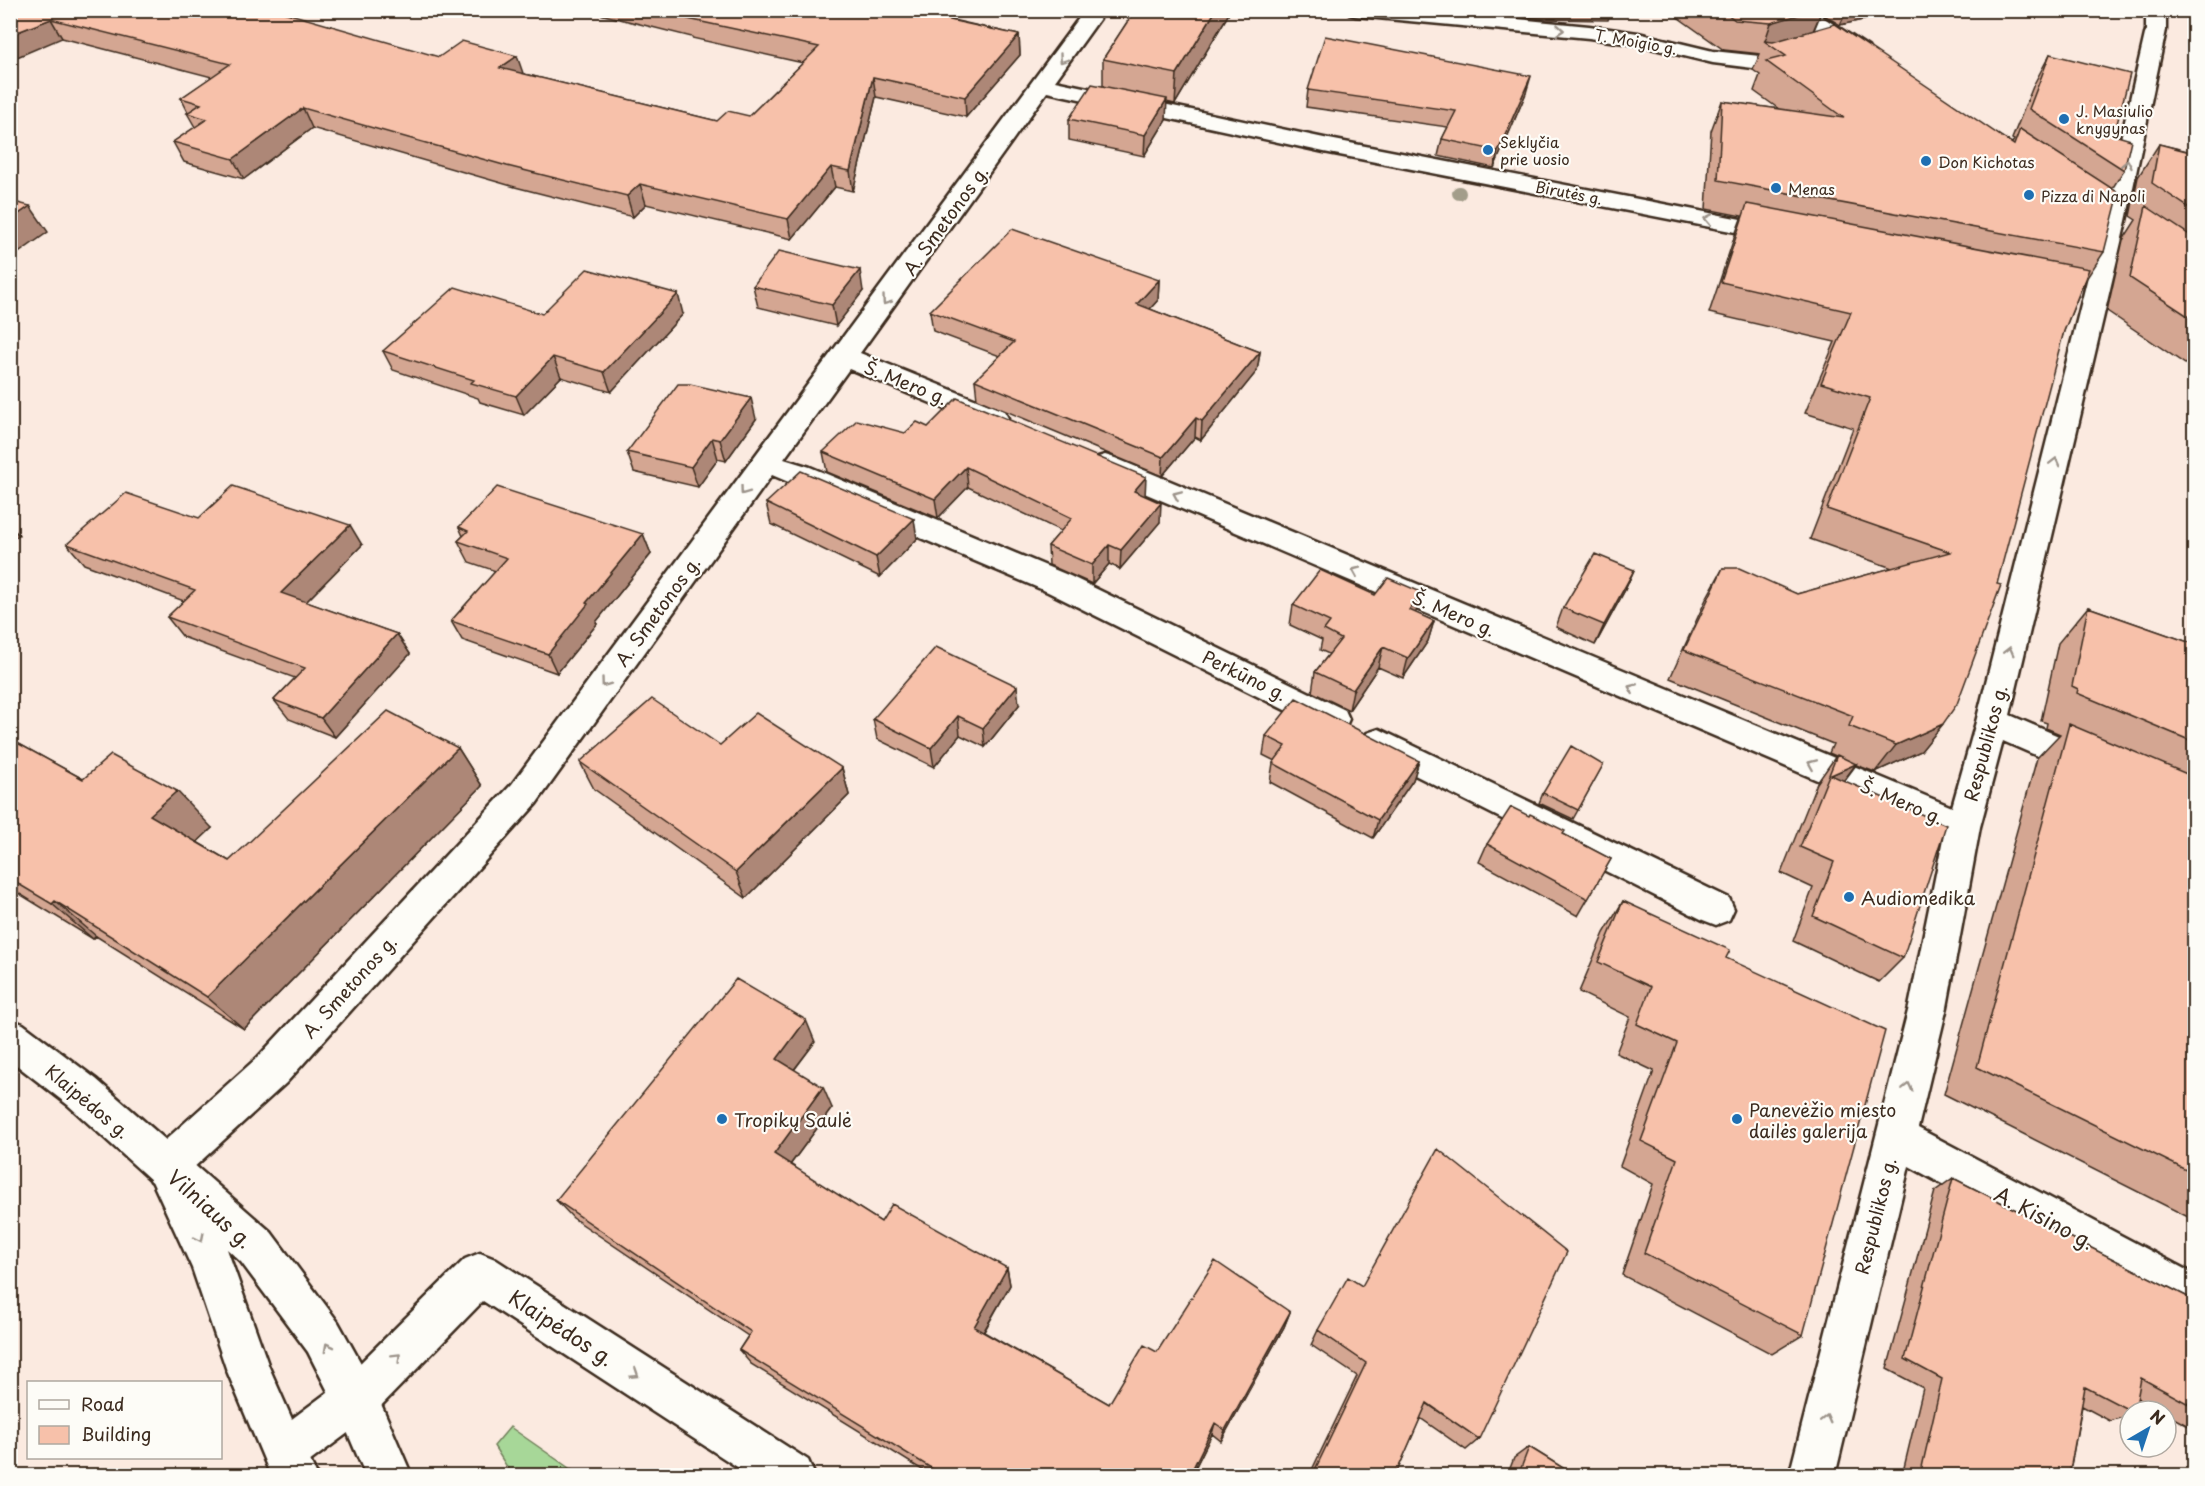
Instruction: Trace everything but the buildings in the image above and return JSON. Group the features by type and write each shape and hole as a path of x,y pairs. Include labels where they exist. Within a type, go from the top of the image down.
{"main road":[{"name":"A. Smetonos g.","path":"165,1167 272,1070 524,794 1044,85 1096,10"},
{"name":"T. Moigio g.","path":"1356,10 1608,35 1638,39 1713,57 1761,63 1840,39"},
{"path":"1798,10 1880,65"},
{"name":"Respublikos g.","path":"1812,1476 1928,1007 1963,827 1992,722 2084,293 2114,221 2156,30 2156,10"},
{"name":"Birutės g.","path":"1044,85 1324,145 1803,238"},
{"name":"Š. Mero g.","path":"845,357 1022,430"},
{"name":"Š. Mero g.","path":"1077,453 1963,827"},
{"name":"Perkūno g.","path":"765,463 800,474 1059,584 1716,909"},
{"path":"1992,722 2120,777"},
{"name":"Klaipėdos g.","path":"10,1037 82,1092 165,1167"},
{"name":"A. Kisino g.","path":"1895,1137 2194,1297"},
{"name":"Vilniaus g.","path":"165,1167 256,1247 323,1337 356,1399 388,1476"},
{"name":"Vilniaus g.","path":"165,1167 211,1261 241,1350 289,1464"},
{"name":"Klaipėdos g.","path":"356,1399 480,1274 792,1476"},
{"path":"289,1464 356,1399"}],"green space":[{"path":"510,1427 579,1475 512,1475 494,1446"}],"place":[{"name":"J. Masiulio knygynas","path":"2064,119"},
{"name":"Seklyčia prie uosio","path":"1488,150"},
{"name":"Don Kichotas","path":"1926,161"},
{"name":"Menas","path":"1776,188"},
{"name":"Pizza di Napoli","path":"2029,195"},
{"name":"Audiomedika","path":"1849,897"},
{"name":"Tropikų Saulė","path":"722,1119"},
{"name":"Panevėžio miesto dailės galerija","path":"1737,1119"}]}
